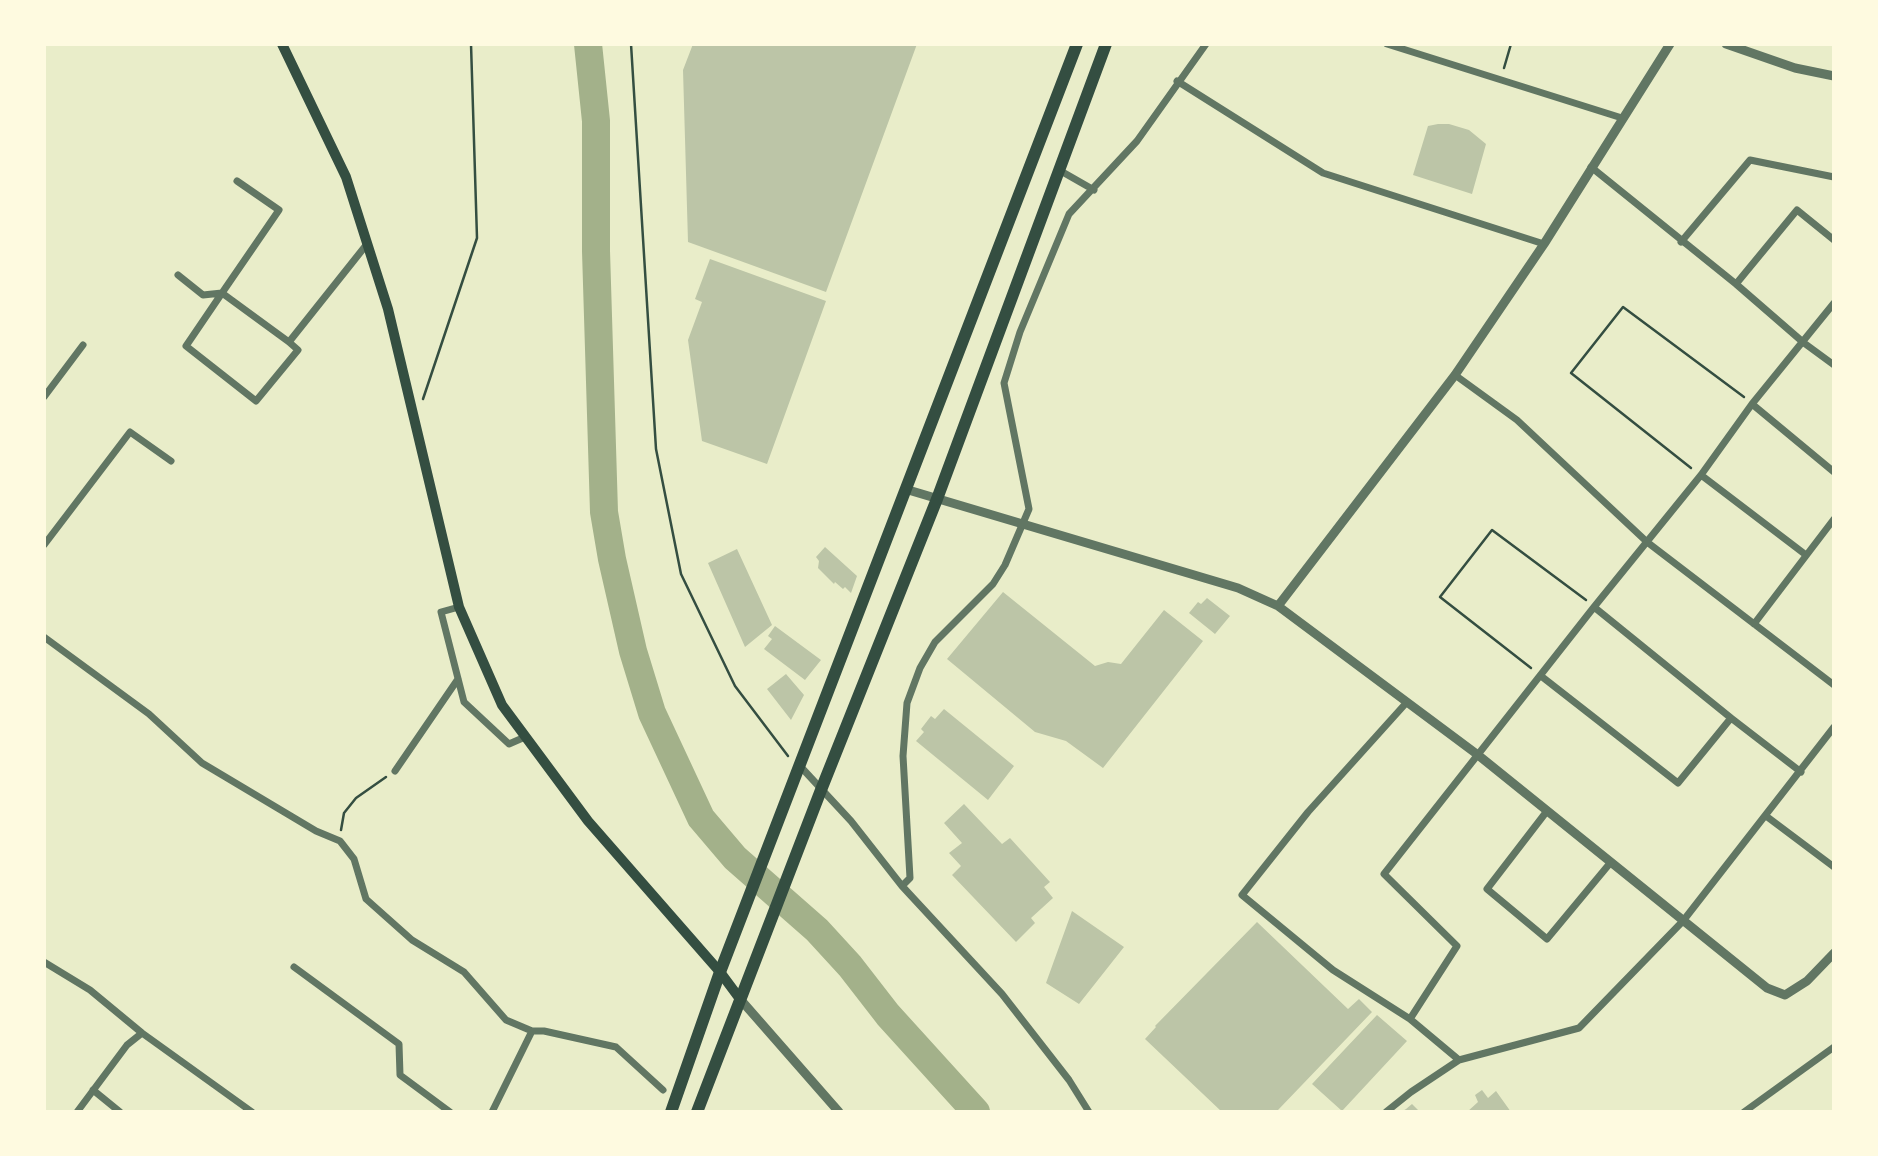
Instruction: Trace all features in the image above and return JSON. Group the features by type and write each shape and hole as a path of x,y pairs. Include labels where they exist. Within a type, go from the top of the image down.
{"highway":[{"path":"671,1112 720,972 905,489 989,279 1077,44"},
{"path":"697,1112 937,499 1106,44"}],"main road":[{"path":"282,44 346,177 388,310 459,607 502,705 588,821 720,972 740,999"}],"street":[{"path":"902,886 910,877 903,756 907,703 920,668 935,642 993,584 1006,565 1029,509 1003,383 1020,332 1069,214 1137,141 1177,81 1206,44"},
{"path":"1387,44 1622,118"},
{"path":"1278,606 1455,375 1544,244 1670,44"},
{"path":"1727,44 1795,68 1834,76"},
{"path":"1177,81 1323,173 1544,244"},
{"path":"1681,242 1750,160 1834,177"},
{"path":"1591,167 1834,365"},
{"path":"1059,170 1094,190"},
{"path":"178,275 203,295 222,293 298,349 256,401 186,346 222,293 278,210 237,181"},
{"path":"1736,284 1797,211 1834,240"},
{"path":"289,342 367,244"},
{"path":"1410,1019 1457,946 1384,874 1834,303"},
{"path":"1001,323 1020,332"},
{"path":"44,397 83,345"},
{"path":"1455,375 1517,420 1647,542 1834,685"},
{"path":"1752,404 1834,472"},
{"path":"44,545 130,432 171,461"},
{"path":"1701,475 1806,555"},
{"path":"905,489 1238,588 1278,606 1478,755 1767,988 1785,995 1807,981 1834,953"},
{"path":"1754,624 1834,519"},
{"path":"459,607 441,612 464,702 509,744 525,737"},
{"path":"1594,607 1801,772"},
{"path":"44,637 149,714 202,763 316,831 340,841 354,859 366,899 412,940 464,972 506,1020 533,1031 616,1047 663,1090"},
{"path":"1541,676 1678,783 1731,718"},
{"path":"395,771 458,679"},
{"path":"1407,702 1308,812 1241,895 1333,970 1410,1019 1459,1060"},
{"path":"1386,1112 1459,1060 1579,1028 1683,921 1834,727"},
{"path":"799,766 851,821 902,886 1002,994 1069,1080 1089,1112"},
{"path":"1547,811 1487,889 1547,939 1611,862"},
{"path":"1766,816 1834,867"},
{"path":"44,962 90,990 142,1033 252,1112"},
{"path":"294,967 399,1044 400,1075 450,1112"},
{"path":"740,999 839,1112"},
{"path":"492,1112 533,1031"},
{"path":"77,1112 127,1045 142,1033"},
{"path":"1744,1112 1834,1047"},
{"path":"93,1090 120,1112"}],"path":[{"path":"415,422 477,237 471,44"},
{"path":"631,44 656,449 681,574 735,686 782,751 799,766"},
{"path":"1501,79 1511,44"},
{"path":"1701,475 1571,373 1623,307 1752,404"},
{"path":"1541,676 1440,597 1492,530 1594,607"},
{"path":"340,841 344,813 356,798 395,771"}],"building":[{"path":"693,44 917,44 826,292 688,242 683,70"},
{"path":"1438,124 1469,130 1486,144 1472,194 1413,175 1428,126"},
{"path":"710,259 826,301 767,464 702,441 688,340 702,302 695,299"},
{"path":"825,547 857,576 851,593 845,587 843,589 835,582 834,584 818,568 819,561 816,557"},
{"path":"737,549 772,625 745,647 708,563"},
{"path":"1003,592 1095,666 1108,662 1121,664 1164,610 1203,641 1103,768 1066,741 1035,732 947,659"},
{"path":"1207,598 1230,616 1215,634 1189,613 1198,602 1201,604"},
{"path":"775,626 821,660 805,680 764,649 772,639 768,636"},
{"path":"786,674 804,695 791,720 767,689"},
{"path":"944,709 1014,766 988,800 916,741 924,732 921,729 931,716 935,719"},
{"path":"964,804 1002,844 1010,838 1050,882 1044,887 1053,898 1031,918 1035,923 1016,942 952,875 961,866 949,853 962,843 944,823"},
{"path":"1072,911 1124,947 1079,1004 1046,983"},
{"path":"1257,922 1348,1009 1359,999 1372,1012 1278,1110 1281,1112 1222,1112 1145,1039"},
{"path":"1377,1015 1407,1041 1342,1111 1312,1084"},
{"path":"1482,1090 1488,1098 1496,1091 1511,1112 1467,1112 1478,1102 1475,1095"},
{"path":"1412,1104 1420,1112 1401,1112 1406,1109"}],"waterway":[{"path":"588,44 596,121 596,251 604,512 633,651 652,713 701,818 735,858 817,930 850,966 888,1015 976,1112"}]}
